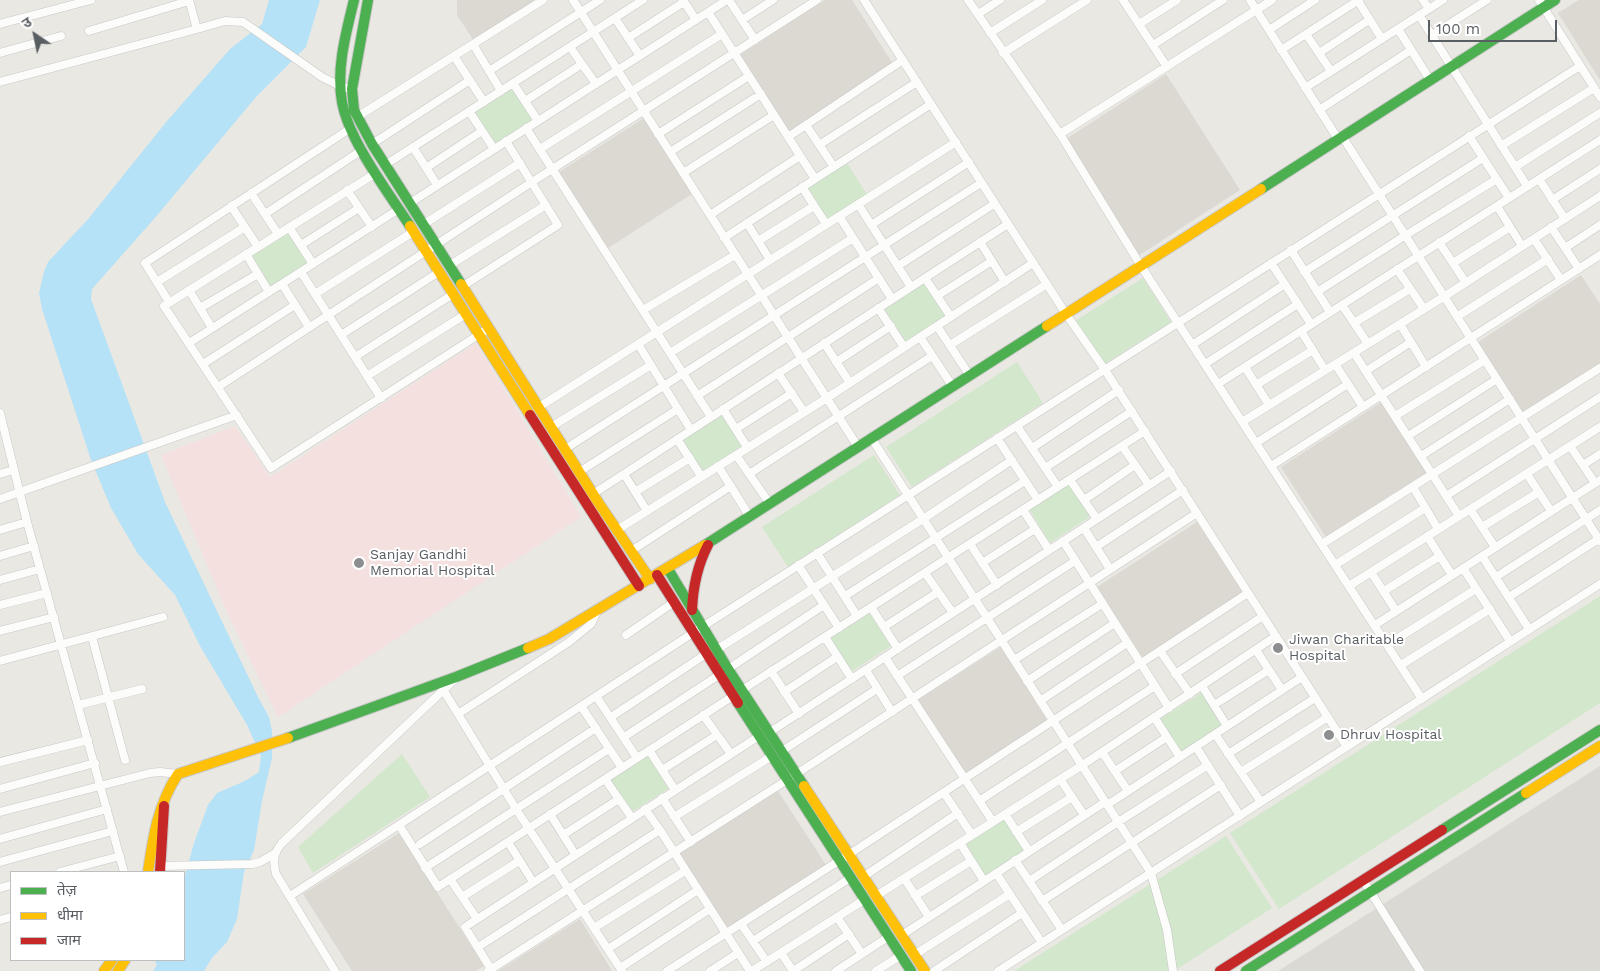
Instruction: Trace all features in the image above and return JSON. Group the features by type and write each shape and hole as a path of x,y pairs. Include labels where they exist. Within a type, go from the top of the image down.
{"street":[{"path":"0,24 90,0"},
{"path":"89,31 189,0 197,29"},
{"path":"354,0 342,54 342,87 345,114 351,128 362,150 413,232 639,586"},
{"path":"368,0 352,89 354,110 372,144 617,530 674,602 693,633 711,652 737,693 759,736 787,780 843,858 863,877 925,971"},
{"path":"357,117 544,0"},
{"path":"573,0 858,448"},
{"path":"489,71 600,0"},
{"path":"385,165 643,0"},
{"path":"410,203 728,0 755,40"},
{"path":"742,20 773,0"},
{"path":"218,387 552,169 817,0"},
{"path":"864,0 994,204 1066,314 1119,390 1347,747"},
{"path":"968,0 1060,134 1141,266 1422,699"},
{"path":"978,14 1000,0"},
{"path":"990,33 1042,0"},
{"path":"1003,53 1087,0"},
{"path":"1139,24 1177,0"},
{"path":"1153,45 1224,0"},
{"path":"1250,0 1319,110 1393,214 1600,539 1508,597"},
{"path":"1060,134 1272,0"},
{"path":"1269,30 1315,0"},
{"path":"1281,50 1358,0 1382,39"},
{"path":"1423,0 1429,9"},
{"path":"1306,88 1443,0"},
{"path":"1432,36 1487,0"},
{"path":"0,812 160,772 178,774 296,735 456,677 548,639 654,578 1452,66 1541,4 1555,0"},
{"path":"628,38 683,1 696,20"},
{"path":"1128,2 1139,24 1167,67"},
{"path":"1541,4 1600,98"},
{"path":"708,12 815,179"},
{"path":"1419,15 1527,186"},
{"path":"615,18 640,56"},
{"path":"1319,53 1370,20"},
{"path":"0,82 225,22 243,22 311,69 342,87 352,89"},
{"path":"1398,28 1430,80"},
{"path":"540,149 722,34"},
{"path":"1306,34 1331,71"},
{"path":"0,52 60,36"},
{"path":"472,44 501,91"},
{"path":"570,47 596,84"},
{"path":"1319,110 1411,50"},
{"path":"454,56 484,102"},
{"path":"788,137 902,60"},
{"path":"525,101 582,64"},
{"path":"290,896 798,565 1580,66"},
{"path":"658,134 749,76"},
{"path":"372,144 470,80"},
{"path":"819,145 917,82"},
{"path":"513,83 538,121"},
{"path":"1501,146 1594,88"},
{"path":"670,152 761,94"},
{"path":"724,238 931,104"},
{"path":"469,111 494,149"},
{"path":"1515,167 1600,113"},
{"path":"683,173 774,115"},
{"path":"806,125 834,167"},
{"path":"169,302 145,263 351,128"},
{"path":"526,128 711,417"},
{"path":"426,168 482,131"},
{"path":"1469,136 1509,198"},
{"path":"463,286 558,225 506,141"},
{"path":"539,407 956,142"},
{"path":"1218,384 1527,186 1599,144"},
{"path":"413,147 437,185"},
{"path":"265,214 362,150"},
{"path":"710,215 800,156"},
{"path":"1304,272 1484,158"},
{"path":"424,224 520,162"},
{"path":"871,225 969,162"},
{"path":"1552,200 1600,169"},
{"path":"376,173 164,306 271,468 489,328"},
{"path":"1539,179 1565,219"},
{"path":"1317,292 1497,180"},
{"path":"565,449 981,183"},
{"path":"802,188 826,224"},
{"path":"347,190 372,226"},
{"path":"251,193 278,234"},
{"path":"1242,422 1466,283 1600,196"},
{"path":"858,204 911,287"},
{"path":"898,266 994,204"},
{"path":"450,266 546,205"},
{"path":"231,206 258,247"},
{"path":"758,241 814,206"},
{"path":"1497,206 1522,246"},
{"path":"301,245 359,208"},
{"path":"189,343 399,209"},
{"path":"839,216 892,299"},
{"path":"747,223 770,260"},
{"path":"593,494 1008,224"},
{"path":"1565,248 1600,225"},
{"path":"157,282 245,227"},
{"path":"289,227 313,264"},
{"path":"1453,263 1510,227"},
{"path":"1552,227 1579,269"},
{"path":"315,294 413,232"},
{"path":"670,353 853,238"},
{"path":"1534,239 1561,280"},
{"path":"980,242 1006,282"},
{"path":"1439,242 1466,283"},
{"path":"1290,250 1330,312"},
{"path":"246,254 269,292"},
{"path":"643,310 736,255"},
{"path":"1271,466 1600,255"},
{"path":"1458,316 1548,259"},
{"path":"937,296 992,261"},
{"path":"617,530 827,398 1033,263"},
{"path":"1271,263 1311,324"},
{"path":"1397,269 1424,309"},
{"path":"301,272 381,398"},
{"path":"341,335 439,272"},
{"path":"200,308 258,274"},
{"path":"697,396 878,278"},
{"path":"925,278 951,318"},
{"path":"282,284 309,327"},
{"path":"950,345 1047,284"},
{"path":"1192,345 1285,284"},
{"path":"1354,323 1410,289"},
{"path":"189,290 212,328"},
{"path":"355,356 453,294"},
{"path":"1205,364 1298,304"},
{"path":"1342,304 1368,344"},
{"path":"203,364 295,305"},
{"path":"878,308 904,347"},
{"path":"367,376 468,318 481,316"},
{"path":"1400,324 1426,367"},
{"path":"836,362 891,326"},
{"path":"937,326 970,376"},
{"path":"1300,331 1325,370"},
{"path":"920,337 953,387"},
{"path":"1366,371 1411,342"},
{"path":"638,344 691,430"},
{"path":"824,344 850,383"},
{"path":"1256,385 1312,350"},
{"path":"1354,353 1459,516"},
{"path":"749,474 932,356"},
{"path":"1395,416 1485,360"},
{"path":"1335,364 1363,407"},
{"path":"551,427 651,365"},
{"path":"1245,367 1269,405"},
{"path":"1322,544 1600,368"},
{"path":"778,373 804,412"},
{"path":"1408,436 1497,379"},
{"path":"1256,443 1348,384"},
{"path":"1032,448 1119,390"},
{"path":"519,399 529,392"},
{"path":"736,429 792,393"},
{"path":"1446,496 1600,397"},
{"path":"1421,456 1510,399"},
{"path":"579,472 678,409"},
{"path":"723,409 748,448"},
{"path":"1045,468 1132,411"},
{"path":"0,413 27,522 124,871"},
{"path":"0,499 237,415"},
{"path":"1017,426 1058,488"},
{"path":"1349,586 1600,426"},
{"path":"399,825 438,886 1145,431"},
{"path":"997,438 1038,500"},
{"path":"677,439 701,476"},
{"path":"872,439 1151,873 1167,930 1173,971"},
{"path":"1122,446 1149,485"},
{"path":"1375,625 1597,482 1570,446"},
{"path":"0,450 8,448"},
{"path":"1583,465 1600,454"},
{"path":"736,455 770,504"},
{"path":"635,492 690,458"},
{"path":"611,717 923,519 1012,460"},
{"path":"1084,500 1135,465"},
{"path":"718,466 750,517"},
{"path":"0,474 14,470"},
{"path":"770,732 1170,471"},
{"path":"624,474 647,511"},
{"path":"1527,474 1551,511"},
{"path":"1070,480 1097,519"},
{"path":"845,596 1025,481"},
{"path":"631,550 731,486"},
{"path":"1412,487 1438,529"},
{"path":"1096,547 1183,490"},
{"path":"1482,527 1539,492"},
{"path":"1335,565 1425,508"},
{"path":"1023,510 1049,550"},
{"path":"1470,510 1495,547"},
{"path":"1496,577 1600,510"},
{"path":"759,736 465,927 490,970 797,774 1197,512"},
{"path":"0,530 27,522"},
{"path":"1084,528 1110,569"},
{"path":"982,563 1035,529"},
{"path":"1427,536 1452,575"},
{"path":"1063,541 1169,708"},
{"path":"692,611 692,593 697,568 710,542"},
{"path":"970,544 996,585"},
{"path":"0,556 34,546"},
{"path":"817,553 857,616"},
{"path":"1384,591 1440,556"},
{"path":"1482,556 1529,630"},
{"path":"897,676 1075,561"},
{"path":"798,565 839,628"},
{"path":"1463,568 1510,641"},
{"path":"0,580 40,569"},
{"path":"668,569 702,627 711,652"},
{"path":"1371,572 1396,611"},
{"path":"925,573 953,613"},
{"path":"998,971 1600,584"},
{"path":"1387,645 1476,588"},
{"path":"884,627 938,592"},
{"path":"0,605 47,593"},
{"path":"667,971 964,780 1248,593"},
{"path":"626,635 674,602"},
{"path":"1014,660 1102,604"},
{"path":"624,737 824,605"},
{"path":"871,607 898,649"},
{"path":"1401,666 1490,609"},
{"path":"458,714 569,642 591,624 598,611"},
{"path":"1176,674 1263,616"},
{"path":"0,631 54,617"},
{"path":"0,661 163,617"},
{"path":"1027,681 1115,623"},
{"path":"876,896 1082,766 1276,636"},
{"path":"92,637 125,760"},
{"path":"824,637 852,679"},
{"path":"1040,701 1128,643"},
{"path":"1256,650 1282,690"},
{"path":"1160,651 1190,694"},
{"path":"784,692 837,657"},
{"path":"885,657 993,822"},
{"path":"866,670 892,712"},
{"path":"1214,705 1269,670"},
{"path":"771,671 799,714"},
{"path":"164,800 164,826 160,869 260,862 274,854 288,838 444,691 456,677"},
{"path":"902,935 1084,815 1128,791 1302,677"},
{"path":"979,801 1155,686"},
{"path":"1202,686 1227,726"},
{"path":"78,705 142,689"},
{"path":"782,751 877,689"},
{"path":"444,691 516,809 621,969 710,909"},
{"path":"737,693 770,732 797,774 843,858 850,878 911,971"},
{"path":"596,696 638,758"},
{"path":"1228,754 1315,698"},
{"path":"581,706 622,768"},
{"path":"703,715 731,754"},
{"path":"1154,717 1180,757"},
{"path":"1241,772 1328,717"},
{"path":"420,844 596,728"},
{"path":"1220,971 1600,730"},
{"path":"1215,734 1261,802"},
{"path":"662,770 717,735"},
{"path":"1115,771 1167,737"},
{"path":"0,762 88,740"},
{"path":"1196,746 1240,816"},
{"path":"1246,971 1600,746"},
{"path":"425,868 609,749"},
{"path":"649,750 675,790"},
{"path":"1102,752 1128,791"},
{"path":"674,817 772,756"},
{"path":"0,789 95,763"},
{"path":"1029,881 1208,765"},
{"path":"148,871 156,820 178,774"},
{"path":"605,779 632,818"},
{"path":"1060,779 1084,815"},
{"path":"1042,901 1221,786"},
{"path":"944,792 972,835"},
{"path":"1016,832 1072,796"},
{"path":"662,798 691,842"},
{"path":"563,835 619,799"},
{"path":"0,839 107,809"},
{"path":"645,809 738,954 751,971 864,900"},
{"path":"863,877 958,813"},
{"path":"550,814 575,854"},
{"path":"1005,814 1029,851"},
{"path":"478,947 660,830"},
{"path":"0,862 113,831"},
{"path":"508,842 533,882"},
{"path":"960,843 984,881"},
{"path":"274,854 276,874 335,971"},
{"path":"64,871 120,856"},
{"path":"915,896 971,860"},
{"path":"1015,860 1062,930"},
{"path":"462,897 520,861"},
{"path":"594,928 685,871"},
{"path":"996,873 1042,943"},
{"path":"753,941 850,878"},
{"path":"904,878 929,917"},
{"path":"450,879 477,919"},
{"path":"1363,880 1420,971"},
{"path":"608,949 698,890"},
{"path":"914,955 1010,894"},
{"path":"934,971 1022,913"},
{"path":"837,917 862,954"},
{"path":"741,924 767,962"},
{"path":"781,953 793,971 849,934"},
{"path":"836,971 888,937"},
{"path":"710,971 738,954"},
{"path":"876,971 900,956"}],"shaded area":[{"path":"457,0 540,0 474,41 457,15"},
{"path":"825,0 852,0 893,64 789,131 740,55"},
{"path":"1579,0 1600,0 1600,80 1558,13"},
{"path":"1166,74 1240,190 1138,256 1063,141"},
{"path":"644,118 692,194 608,248 559,172"},
{"path":"1581,275 1600,304 1600,365 1524,414 1478,342"},
{"name":"Sanjay Gandhi Memorial Hospital","path":"476,343 581,517 278,717 226,610 161,455 235,426 270,477"},
{"path":"1383,401 1429,474 1327,539 1281,467"},
{"path":"1197,522 1243,593 1143,658 1097,587"},
{"path":"1001,647 1048,722 966,774 918,700"},
{"path":"1600,766 1600,971 1278,971"},
{"path":"778,791 826,865 726,931 677,854"},
{"path":"399,833 484,966 476,971 352,971 303,894"},
{"path":"580,919 612,971 498,971"}],"green space":[{"path":"513,86 534,120 493,146 472,113"},
{"path":"847,163 868,196 827,223 806,189"},
{"path":"289,230 310,263 269,290 248,256"},
{"path":"1143,278 1171,322 1100,367 1072,323"},
{"path":"925,283 946,316 905,342 884,309"},
{"path":"1017,362 1043,403 912,487 886,447"},
{"path":"723,413 744,446 704,473 682,439"},
{"path":"874,455 900,495 788,567 762,527"},
{"path":"1070,483 1091,516 1050,543 1029,509"},
{"path":"1600,596 1600,703 1279,909 1230,833"},
{"path":"870,613 891,646 851,672 829,639"},
{"path":"1201,693 1223,726 1182,752 1160,719"},
{"path":"649,753 671,787 630,813 608,779"},
{"path":"402,754 430,797 313,873 298,847"},
{"path":"1005,818 1026,851 985,877 964,844"},
{"path":"1226,836 1272,908 1174,971 1014,971"}],"water":[{"path":"269,0 320,0 306,47 256,97 154,219 92,289 91,299 165,502 269,717 272,731 272,758 262,801 254,850 244,872 237,919 227,942 212,958 204,971 153,971 157,965 155,961 185,961 185,875 194,843 208,805 217,793 245,781 259,772 261,756 247,725 200,646 175,595 138,554 111,508 91,460 42,309 39,293 48,262 89,218 167,121 230,49 262,24"}],"traffic: fast":[{"path":"354,0 341,63 340,89 342,102 352,133 410,226"},
{"path":"368,0 352,89 354,110 372,144 461,284"},
{"path":"1261,189 1555,0"},
{"path":"705,545 1047,326"},
{"path":"668,569 728,669 804,786"},
{"path":"288,738 456,677 528,648"},
{"path":"738,703 911,971"},
{"path":"1442,830 1600,730"},
{"path":"1246,971 1526,793"}],"traffic: slow":[{"path":"1047,326 1261,189"},
{"path":"410,226 530,415"},
{"path":"461,284 598,502 650,579"},
{"path":"528,648 549,639 705,545"},
{"path":"148,871 154,834 161,809 178,774 288,738"},
{"path":"1526,793 1600,746"},
{"path":"804,786 925,971"},
{"path":"104,971 111,961"},
{"path":"118,971 124,961"}],"traffic: jam":[{"path":"530,415 639,586"},
{"path":"692,610 696,577 708,545"},
{"path":"657,575 738,703"},
{"path":"160,871 164,806"},
{"path":"1220,971 1442,830"}],"place":[{"name":"Sanjay Gandhi Memorial Hospital","path":"359,563"},
{"name":"Jiwan Charitable Hospital","path":"1278,648"},
{"name":"Dhruv Hospital","path":"1329,735"}]}
